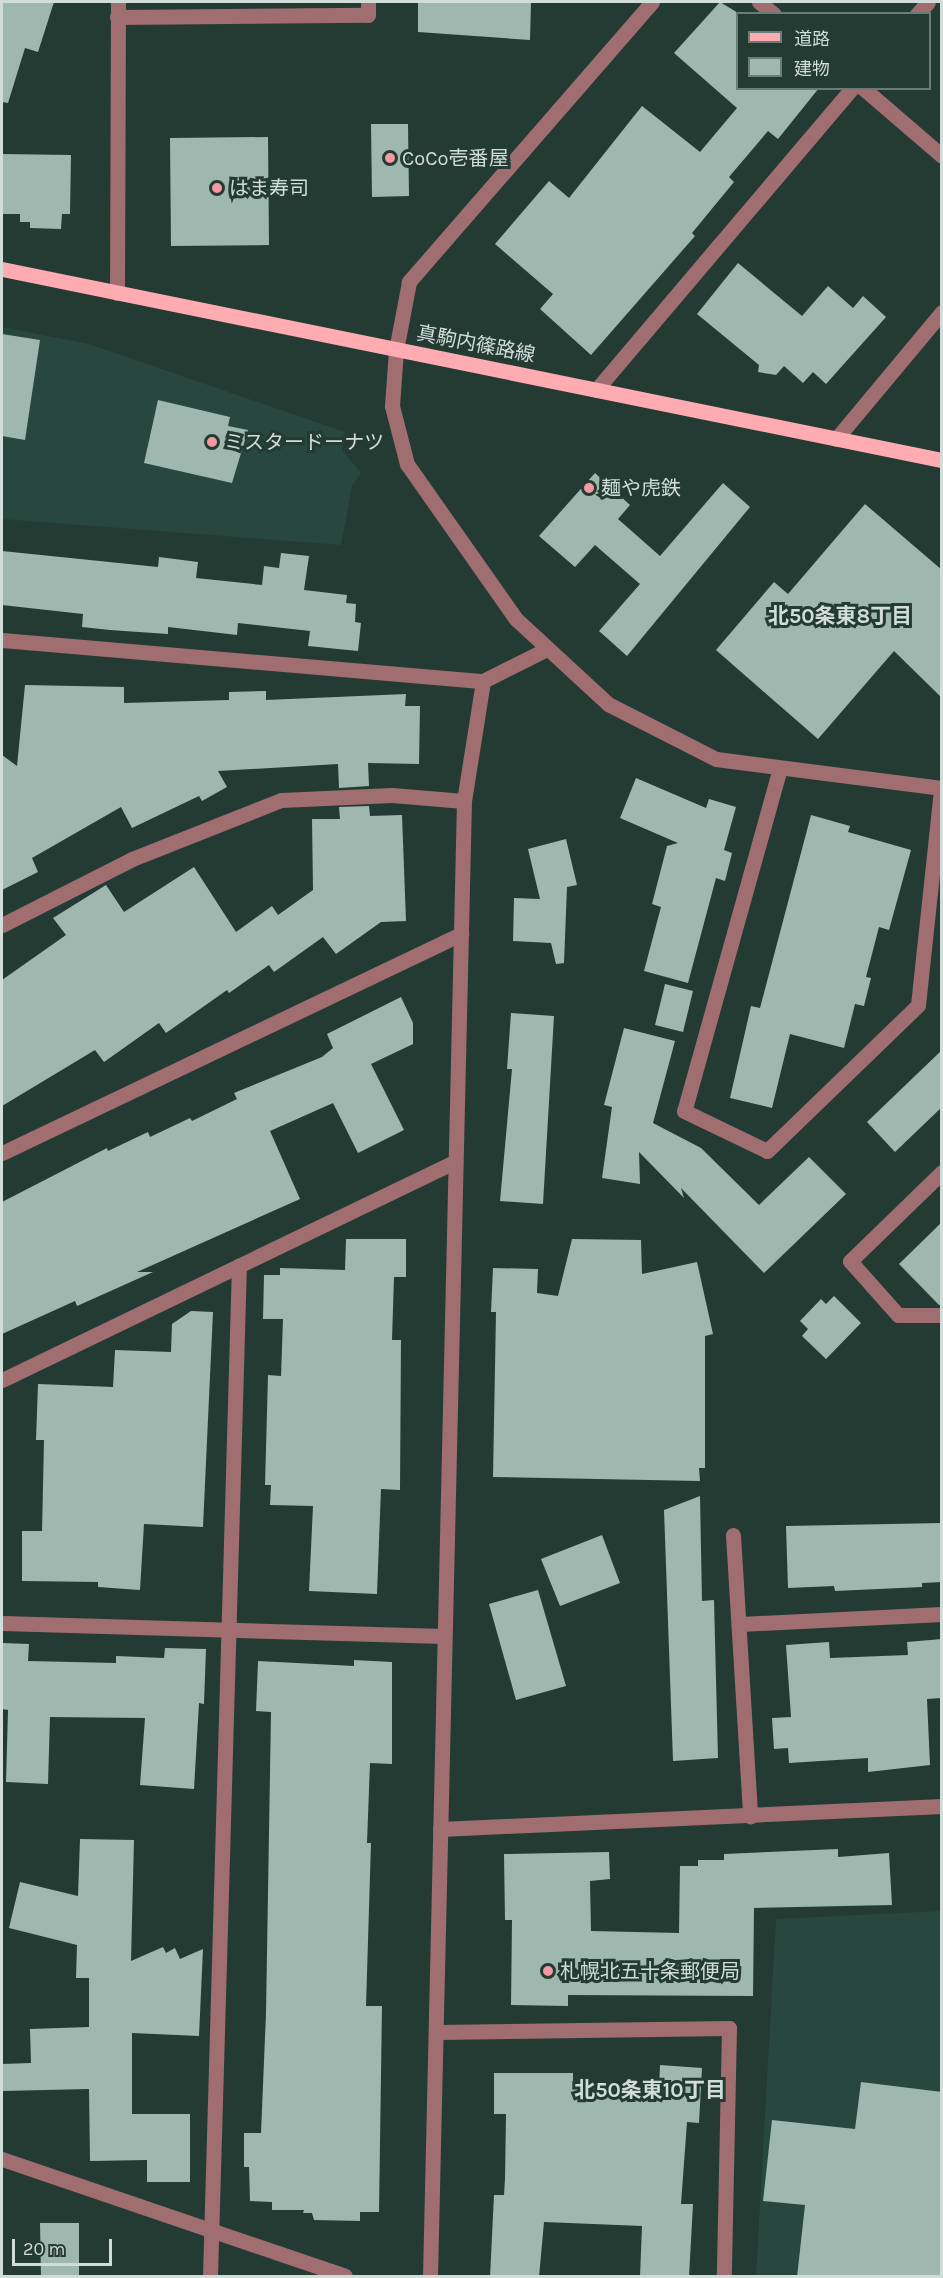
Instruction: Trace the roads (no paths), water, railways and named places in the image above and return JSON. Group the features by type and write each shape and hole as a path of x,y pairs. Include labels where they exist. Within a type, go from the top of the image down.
{"main road":[{"name":"真駒内篠路線","path":"2,269 942,460"}],"street":[{"path":"117,293 118,2"},
{"path":"117,17 368,15 368,2"},
{"path":"652,2 408,282 396,350 392,406 407,464 516,619 545,650 609,704 716,759 941,788 918,1005 767,1151 684,1111 780,768"},
{"path":"759,2 772,12"},
{"path":"596,390 850,90"},
{"path":"865,90 942,156"},
{"path":"836,439 942,312"},
{"path":"2,640 483,681 545,650"},
{"path":"430,2277 464,801 483,681"},
{"path":"2,925 132,860 281,800 392,795 464,801"},
{"path":"2,1153 461,934"},
{"path":"2,1380 454,1162"},
{"path":"942,1172 850,1261 898,1315 942,1315"},
{"path":"210,2277 239,1265"},
{"path":"733,1535 750,1816"},
{"path":"739,1624 942,1614"},
{"path":"2,1623 444,1636"},
{"path":"440,1829 942,1806"},
{"path":"437,2032 729,2028 724,2277"},
{"path":"2,2159 211,2233 345,2277"}],"place":[{"name":"CoCo壱番屋","path":"390,158"},
{"name":"はま寿司","path":"217,188"},
{"name":"ミスタードーナツ","path":"212,442"},
{"name":"麺や虎鉄","path":"589,488"},
{"name":"札幌北五十条郵便局","path":"548,1971"}],"district":[{"name":"北50条東8丁目","path":"840,616"},
{"name":"北50条東10丁目","path":"650,2090"}]}
